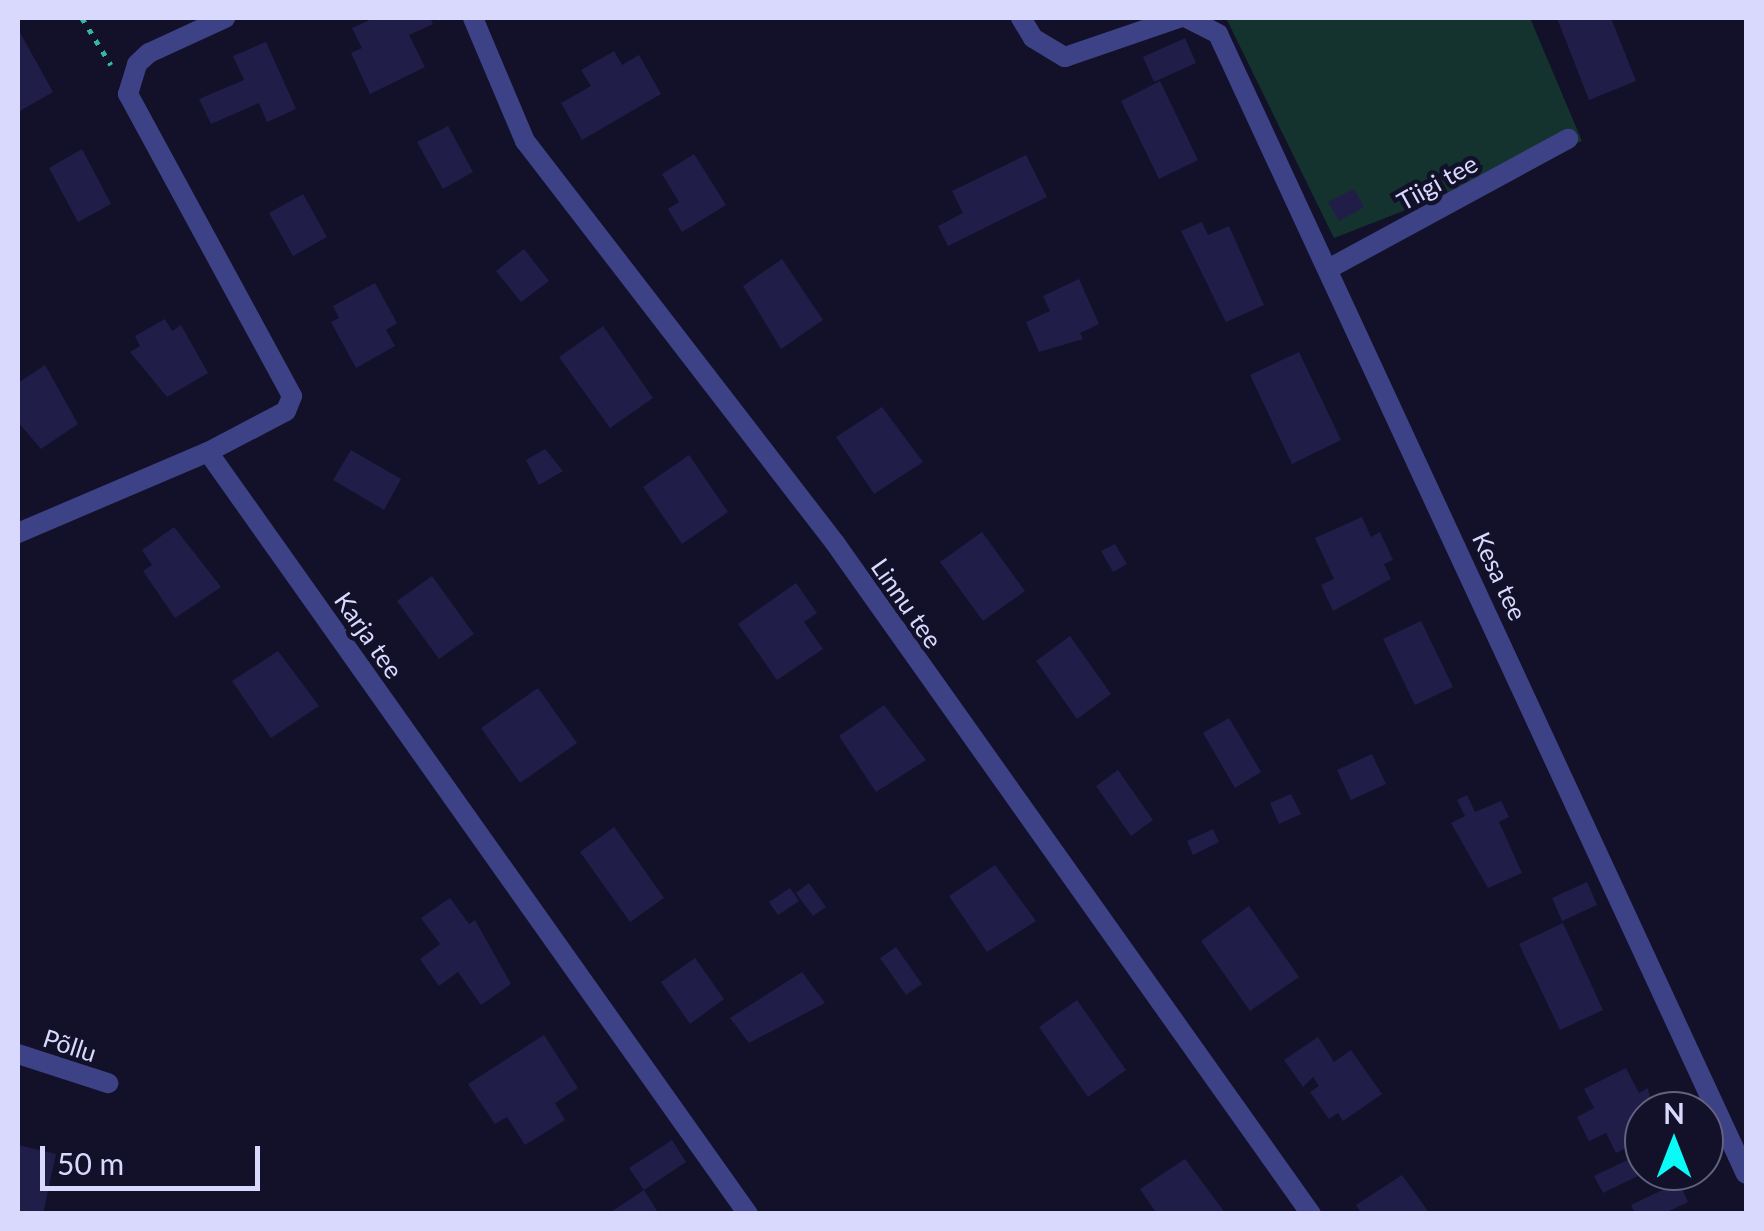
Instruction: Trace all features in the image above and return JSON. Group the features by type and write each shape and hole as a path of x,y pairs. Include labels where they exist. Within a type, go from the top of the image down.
{"street":[{"path":"18,533 276,419 292,396 128,94 137,64 149,52 225,18"},
{"name":"Linnu tee","path":"473,18 526,141 834,543 1311,1214"},
{"path":"1021,18 1033,38 1066,57 1179,18"},
{"name":"Kesa tee","path":"1186,18 1218,34 1330,268 1746,1174"},
{"name":"Tiigi tee","path":"1330,268 1568,139"},
{"name":"Karja tee","path":"208,452 748,1214"},
{"path":"18,520 40,525"},
{"name":"Põllu","path":"18,1054 108,1083"}],"path":[{"path":"82,18 128,94"}],"green space":[{"path":"1226,18 1530,18 1582,141 1334,238"}],"building":[{"path":"374,18 430,18 433,24 409,35 425,67 370,94 351,53 362,48 352,28"},
{"path":"1557,18 1611,18 1636,81 1589,100"},
{"path":"18,29 53,92 18,112"},
{"path":"1185,38 1196,63 1154,82 1143,57"},
{"path":"266,42 296,109 267,122 259,103 211,124 199,99 244,80 233,56"},
{"path":"614,51 622,65 639,55 661,94 582,140 561,103 591,86 581,70"},
{"path":"1160,81 1198,160 1159,179 1121,101"},
{"path":"448,126 473,172 443,189 417,142"},
{"path":"82,149 111,204 78,222 49,168"},
{"path":"694,154 726,205 682,232 668,209 679,202 662,174"},
{"path":"1026,155 1047,197 948,246 938,226 963,213 952,191"},
{"path":"1354,189 1364,207 1339,221 1328,202"},
{"path":"303,194 327,237 293,256 269,213"},
{"path":"1202,222 1208,235 1229,226 1264,305 1226,322 1181,231"},
{"path":"524,249 549,281 521,302 496,271"},
{"path":"782,259 823,320 781,349 743,286"},
{"path":"1079,279 1099,324 1080,333 1083,339 1039,352 1026,322 1050,311 1043,296"},
{"path":"375,283 397,323 386,330 395,346 356,368 331,322 339,318 333,306"},
{"path":"165,319 172,331 181,325 208,373 167,397 130,352 140,346 135,336"},
{"path":"603,326 653,398 610,428 559,357"},
{"path":"1299,352 1341,440 1292,464 1250,375"},
{"path":"45,365 78,424 41,449 18,422 18,383"},
{"path":"882,407 923,462 874,494 836,437"},
{"path":"545,449 563,471 539,485 526,460"},
{"path":"351,450 401,479 384,510 333,480"},
{"path":"689,455 728,512 682,544 643,487"},
{"path":"1362,517 1371,537 1380,532 1393,560 1384,564 1391,579 1333,611 1321,585 1334,579 1315,538"},
{"path":"174,527 221,587 175,618 143,571 152,565 142,550"},
{"path":"982,532 1025,591 983,621 940,562"},
{"path":"1115,544 1127,564 1113,572 1101,551"},
{"path":"432,576 474,634 439,659 397,601"},
{"path":"796,583 817,613 804,622 823,649 777,680 738,624"},
{"path":"1421,621 1453,687 1415,705 1383,639"},
{"path":"1070,636 1111,694 1077,719 1036,661"},
{"path":"278,651 319,706 271,738 232,681"},
{"path":"538,688 577,743 520,783 481,728"},
{"path":"884,705 926,760 876,792 839,736"},
{"path":"1229,718 1261,772 1235,788 1203,733"},
{"path":"1372,754 1386,784 1351,800 1337,770"},
{"path":"1118,770 1153,820 1131,836 1096,786"},
{"path":"1291,794 1301,814 1279,824 1270,803"},
{"path":"1467,795 1475,812 1501,801 1509,817 1499,822 1522,873 1488,888 1451,823 1465,816 1457,800"},
{"path":"614,827 664,898 630,922 580,852"},
{"path":"1213,829 1219,842 1193,855 1187,841"},
{"path":"995,865 1036,921 987,952 949,896"},
{"path":"1587,882 1597,905 1562,921 1552,898"},
{"path":"809,883 826,907 813,916 796,893"},
{"path":"790,888 799,901 778,915 769,902"},
{"path":"450,898 469,924 475,920 511,984 481,1005 458,972 439,986 420,959 440,944 421,918"},
{"path":"1249,906 1299,977 1250,1011 1201,941"},
{"path":"1563,923 1603,1010 1560,1030 1519,944"},
{"path":"896,947 922,984 906,995 880,958"},
{"path":"695,958 724,999 690,1024 661,982"},
{"path":"802,972 825,1003 749,1043 730,1018"},
{"path":"1077,1000 1126,1070 1088,1097 1039,1027"},
{"path":"544,1035 578,1088 555,1103 565,1120 525,1145 507,1117 495,1124 468,1084"},
{"path":"1318,1037 1334,1062 1351,1050 1382,1094 1343,1121 1338,1113 1329,1119 1310,1092 1319,1086 1313,1077 1303,1087 1284,1060"},
{"path":"1626,1068 1638,1091 1624,1091 1624,1149 1616,1153 1606,1133 1589,1141 1577,1117 1594,1108 1584,1089"},
{"path":"672,1140 686,1162 644,1190 629,1168"},
{"path":"18,1145 56,1154 43,1214 18,1212"},
{"path":"1185,1159 1226,1214 1157,1214 1140,1189"},
{"path":"1624,1162 1624,1183 1603,1193 1594,1176"},
{"path":"1402,1175 1430,1214 1362,1214 1356,1205"},
{"path":"644,1190 659,1214 608,1214"},
{"path":"1660,1191 1683,1191 1688,1202 1663,1214 1635,1214 1631,1205"}]}
